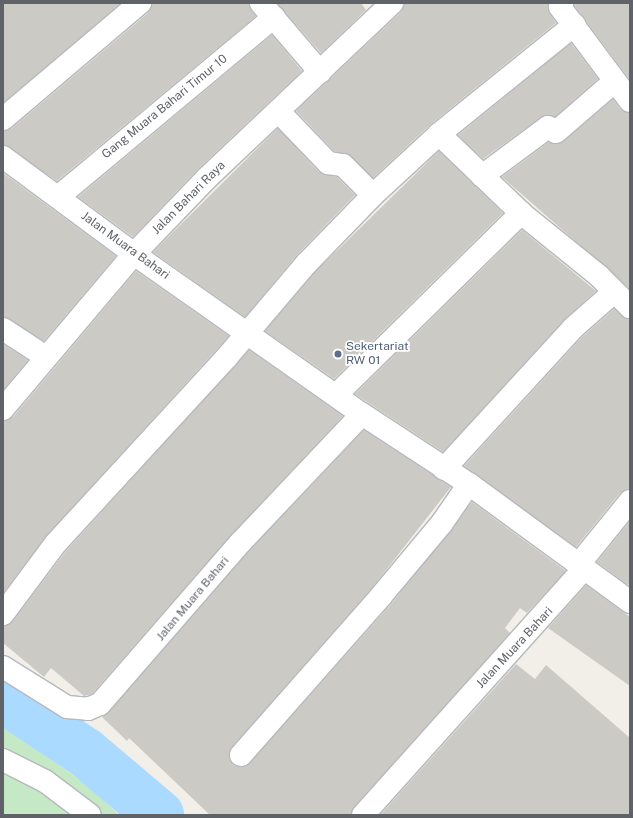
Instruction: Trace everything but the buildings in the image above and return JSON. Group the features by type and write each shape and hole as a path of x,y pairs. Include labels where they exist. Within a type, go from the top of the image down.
{"street":[{"path":"3,118 140,3"},
{"name":"Jalan Bahari Raya","path":"3,409 134,254 207,178 279,112 392,3"},
{"path":"562,3 560,7 614,82 630,101"},
{"path":"268,10 320,72"},
{"name":"Gang Muara Bahari Timur 10","path":"58,197 268,10"},
{"path":"3,614 56,543 249,332 306,264 373,195 439,134 574,25"},
{"path":"482,176 548,127 556,132 614,82"},
{"path":"279,112 328,162 343,165 373,195"},
{"path":"439,134 521,213 630,307"},
{"name":"Jalan Muara Bahari","path":"3,156 134,254 249,332 362,414 469,484 630,602"},
{"path":"336,395 521,213"},
{"path":"444,469 573,328 614,292"},
{"path":"3,329 46,358"},
{"name":"Jalan Muara Bahari","path":"3,667 67,707 88,710 100,704 241,542 362,414"},
{"path":"241,755 381,596 442,523 469,484"},
{"path":"582,566 630,501"},
{"name":"Jalan Muara Bahari","path":"363,815 582,566"},
{"path":"3,760 45,780 90,815"}],"green space":[{"path":"3,724 92,789 119,815 3,815"}],"water":[{"path":"3,685 45,712 107,740 77,770 32,731 3,716"}],"waterway":[{"path":"3,698 86,753 159,815"}],"place":[{"name":"Sekertariat RW 01","path":"338,354"}]}
